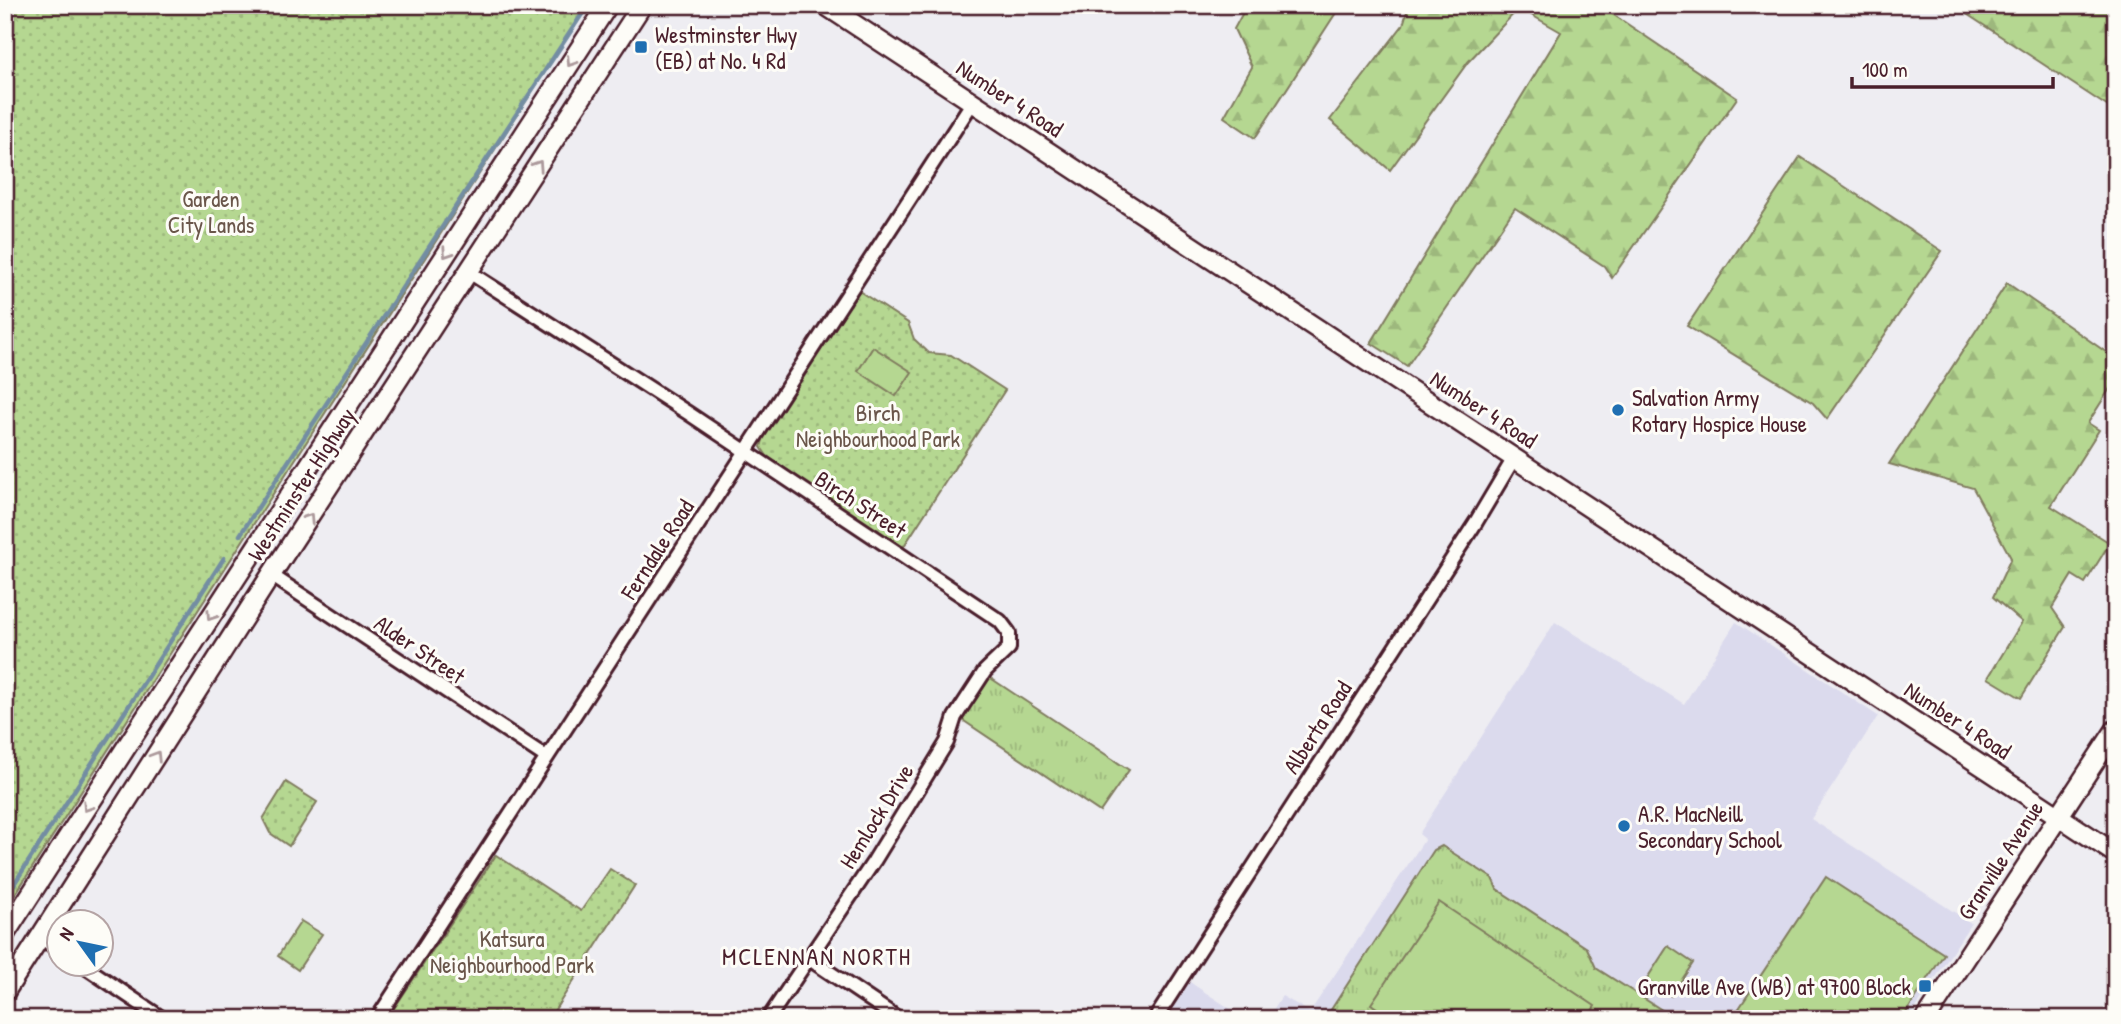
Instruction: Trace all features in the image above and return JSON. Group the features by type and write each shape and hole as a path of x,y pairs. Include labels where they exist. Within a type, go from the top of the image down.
{"main road":[{"name":"Westminster Highway","path":"5,934 608,5"},
{"name":"Westminster Highway","path":"5,992 271,575 642,5"},
{"name":"Number 4 Road","path":"825,5 2116,853"},
{"path":"248,559 271,575"},
{"name":"Granville Avenue","path":"1926,1019 2116,729"}],"street":[{"name":"Ferndale Road","path":"377,1019 972,103"},
{"name":"Birch Street","path":"469,272 688,413 1000,621 1009,633"},
{"name":"Alberta Road","path":"1156,1019 1476,522 1514,458"},
{"name":"Alder Street","path":"271,575 546,757"},
{"name":"Hemlock Drive","path":"768,1019 874,861 947,742 955,717 977,682 1009,648 1009,633"},
{"path":"41,937 46,940"},
{"path":"808,958 899,1019"},
{"path":"102,978 163,1019"}],"shaded area":[{"name":"A.R. MacNeill Secondary School","path":"1555,622 1684,704 1736,622 1878,716 1811,819 1971,923 1909,1019 1267,1019 1282,996 1310,1012 1425,839 1419,834"},
{"path":"1190,982 1246,1019 1177,1019 1169,1014"}],"green space":[{"name":"Garden City Lands","path":"5,5 588,5 5,910"},
{"path":"1247,5 1341,5 1255,138 1224,117 1252,67 1234,29"},
{"path":"1409,5 1599,5 1737,98 1612,278 1604,266 1515,208 1407,366 1371,343 1561,32 1519,8 1468,62 1390,170 1330,120 1403,25"},
{"path":"1953,5 2116,5 2116,112"},
{"path":"1800,157 1942,251 1827,419 1813,403 1687,326"},
{"path":"2007,283 2116,359 2116,379 2088,423 2099,430 2051,506 2110,543 2085,583 2072,575 2052,608 2065,627 2021,698 1988,678 2022,622 1993,597 2011,558 1973,488 1889,464"},
{"name":"Birch Neighbourhood Park","path":"859,291 908,323 914,339 929,353 951,355 1005,390 902,549 767,456 761,447 764,436"},
{"path":"873,347 912,372 896,396 858,371"},
{"path":"989,677 1129,770 1100,812 961,719"},
{"path":"286,782 317,802 289,846 270,833 263,819"},
{"path":"1442,846 1492,878 1497,889 1587,948 1596,968 1676,1019 1325,1019 1434,850"},
{"name":"Katsura Neighbourhood Park","path":"496,855 581,911 610,869 635,885 549,1019 387,1019"},
{"path":"1826,877 1944,954 1902,1019 1732,1019"},
{"path":"1439,902 1595,1006 1587,1019 1393,1019 1371,1004"},
{"path":"301,921 322,934 298,970 278,956"},
{"path":"1668,946 1693,963 1671,996 1646,980"}],"waterway":[{"path":"240,535 588,5"},
{"path":"5,898 224,558"}],"place":[{"name":"Westminster Hwy (EB) at No. 4 Rd","path":"641,47"},
{"name":"Salvation Army Rotary Hospice House","path":"1618,410"},
{"name":"A.R. MacNeill Secondary School","path":"1624,826"},
{"name":"Granville Ave (WB) at 9700 Block","path":"1925,986"}],"district":[{"name":"MCLENNAN NORTH","path":"817,956"}]}
